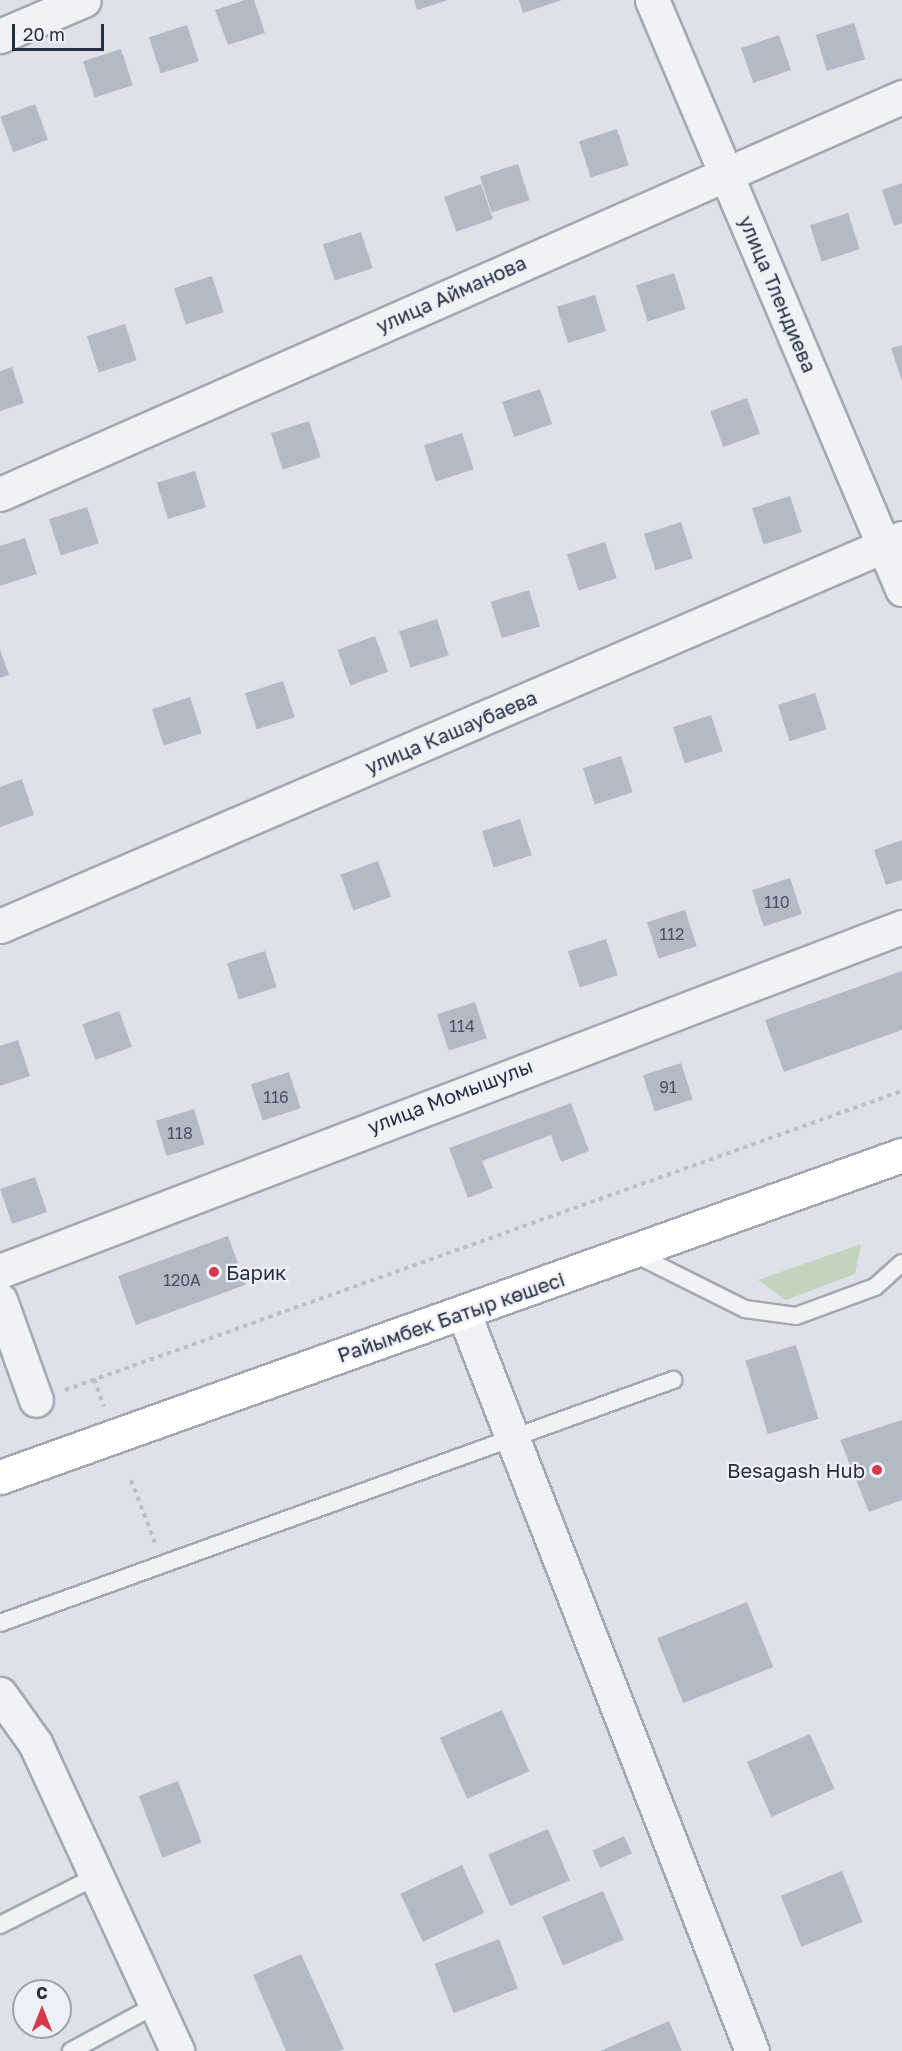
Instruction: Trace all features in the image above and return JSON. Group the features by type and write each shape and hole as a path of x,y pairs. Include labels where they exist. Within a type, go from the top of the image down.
{"main road":[{"name":"Райымбек Батыр көшесі","path":"0,1477 464,1314 902,1155"}],"street":[{"path":"0,36 84,0"},
{"name":"улица Тлендиева","path":"652,0 726,172 893,542 902,589"},
{"name":"улица Айманова","path":"0,494 726,172 902,97"},
{"name":"улица Кашаубаева","path":"0,926 893,542"},
{"name":"улица Момышулы","path":"0,1271 902,927"},
{"path":"0,1300 36,1400"},
{"path":"464,1314 752,2051"},
{"path":"0,1694 35,1743 177,2051"}],"lane":[{"path":"633,1252 745,1309 796,1316 875,1287 902,1263"},
{"path":"0,1623 163,1563 513,1441 673,1380"},
{"path":"0,1925 97,1876"},
{"path":"71,2051 156,2005"}],"path":[{"path":"36,1400 902,1091"},
{"path":"94,1379 108,1417"},
{"path":"131,1480 163,1563"}],"green space":[{"path":"861,1244 855,1274 786,1300 758,1280"}],"building":[{"path":"245,0 254,0 265,33 228,45 215,10"},
{"path":"414,0 448,0 417,10"},
{"path":"519,0 562,0 523,13"},
{"path":"854,23 865,59 827,71 816,35"},
{"path":"187,25 199,61 161,74 149,37"},
{"path":"779,35 791,70 753,83 741,48"},
{"path":"121,49 133,85 95,98 83,61"},
{"path":"35,104 48,140 13,152 0,117"},
{"path":"617,129 629,165 591,178 579,141"},
{"path":"518,164 530,200 492,213 480,176"},
{"path":"902,183 902,223 894,226 882,190"},
{"path":"481,184 493,219 456,232 444,197"},
{"path":"848,213 860,249 822,262 810,225"},
{"path":"361,232 373,268 335,281 323,244"},
{"path":"674,273 686,309 648,322 636,285"},
{"path":"212,276 224,312 186,325 174,288"},
{"path":"595,295 606,331 568,343 557,307"},
{"path":"125,324 137,360 99,373 87,336"},
{"path":"902,345 902,381 891,348"},
{"path":"12,367 24,403 0,411 0,371"},
{"path":"540,389 552,424 514,437 502,402"},
{"path":"747,398 760,434 723,447 710,411"},
{"path":"309,421 321,457 283,470 271,433"},
{"path":"462,433 474,469 436,482 424,445"},
{"path":"195,471 206,507 168,519 157,483"},
{"path":"790,496 802,532 764,545 752,508"},
{"path":"87,507 99,543 61,556 49,519"},
{"path":"681,522 693,558 656,570 644,534"},
{"path":"25,538 37,574 0,586 0,546"},
{"path":"605,542 617,578 579,591 567,554"},
{"path":"529,590 540,626 502,638 491,602"},
{"path":"437,619 449,655 411,668 399,631"},
{"path":"375,636 388,672 350,685 337,650"},
{"path":"0,649 9,675 0,678"},
{"path":"283,681 295,717 257,730 245,693"},
{"path":"815,693 827,729 790,741 778,705"},
{"path":"190,697 202,733 164,746 152,709"},
{"path":"711,715 723,751 685,764 673,727"},
{"path":"621,756 633,792 595,805 583,768"},
{"path":"22,779 34,815 0,827 0,787"},
{"path":"520,819 532,855 494,868 482,831"},
{"path":"902,840 902,880 886,885 874,850"},
{"path":"378,861 391,897 353,910 340,875"},
{"path":"790,878 802,914 764,927 752,890"},
{"path":"685,910 697,946 659,959 647,922"},
{"path":"606,939 618,975 580,988 568,951"},
{"path":"265,951 277,987 239,1000 227,963"},
{"path":"902,971 902,1030 784,1072 765,1020"},
{"path":"475,1002 487,1038 449,1051 437,1014"},
{"path":"119,1011 132,1047 95,1060 82,1024"},
{"path":"18,1040 30,1076 0,1086 0,1046"},
{"path":"681,1063 693,1099 655,1112 643,1075"},
{"path":"289,1072 301,1108 263,1121 251,1084"},
{"path":"571,1103 589,1151 561,1162 551,1135 482,1161 493,1188 468,1198 449,1148"},
{"path":"194,1109 205,1144 167,1156 156,1121"},
{"path":"35,1177 47,1212 12,1224 0,1189"},
{"path":"228,1236 246,1285 136,1325 118,1276"},
{"path":"796,1345 819,1419 768,1434 745,1360"},
{"name":"Besagash Hub","path":"902,1420 902,1500 869,1512 840,1440"},
{"path":"747,1602 773,1667 683,1703 657,1638"},
{"path":"502,1710 529,1771 467,1799 440,1738"},
{"path":"810,1734 834,1789 771,1817 747,1762"},
{"path":"178,1781 202,1843 162,1858 139,1796"},
{"path":"548,1829 570,1881 510,1906 488,1854"},
{"path":"624,1836 632,1853 600,1868 592,1851"},
{"path":"462,1865 484,1913 423,1942 400,1894"},
{"path":"842,1871 863,1922 801,1947 781,1896"},
{"path":"603,1891 624,1940 563,1966 542,1917"},
{"path":"499,1939 518,1988 454,2013 435,1964"},
{"path":"301,1954 344,2049 339,2051 286,2051 253,1975"},
{"path":"669,2021 682,2051 600,2051"}],"place":[{"name":"Барик","path":"214,1272"},
{"name":"Besagash Hub","path":"877,1470"}]}
